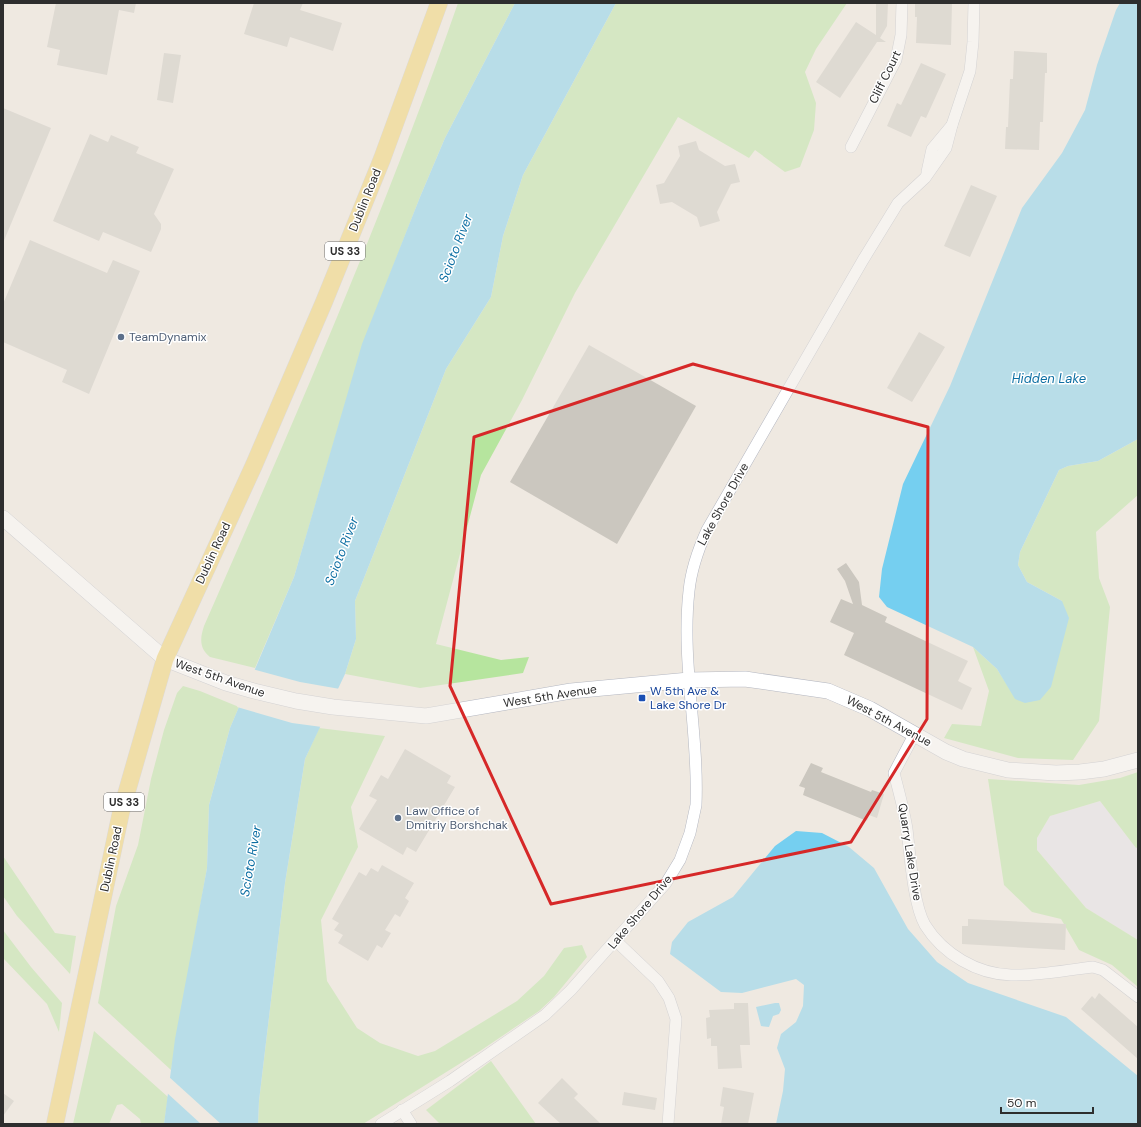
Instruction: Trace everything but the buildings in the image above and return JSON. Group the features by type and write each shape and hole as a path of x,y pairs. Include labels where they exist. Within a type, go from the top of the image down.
{"main road":[{"name":"Dublin Road","path":"55,1124 121,812 165,659 254,465 324,302 382,159 439,3"},
{"name":"West 5th Avenue","path":"3,518 165,659 254,692 296,701 388,713 426,716 572,691 689,680 745,679 828,691 870,709 914,735 964,759 1014,770 1056,773 1080,772 1104,769 1138,760"}],"street":[{"name":"Cliff Court","path":"851,147 896,60 901,35 902,3"},
{"name":"Lake Shore Drive","path":"381,1124 450,1081 544,1015 572,990 616,941 666,883 680,860 690,833 696,805 687,622 689,590 693,566 707,530 863,260 898,203 925,178 932,149 952,125 970,71 973,42 974,3"},
{"name":"Quarry Lake Drive","path":"914,735 894,773 901,798 917,900 925,924 937,939 961,960 979,969 997,974 1025,975 1093,967 1103,970 1138,997"},
{"path":"616,941 658,981 669,998 676,1019 668,1124"},
{"path":"402,1110 411,1124"}],"highlighted area":[{"path":"693,364 928,427 927,719 851,842 551,904 450,686 474,437"}],"shaded area":[{"path":"1100,801 1136,847 1138,847 1138,940 1086,908 1037,850 1037,838 1050,816"}],"green space":[{"path":"458,3 515,3 445,138 420,197 363,344 294,577 255,668 210,657 206,654 201,643 204,626 304,395 369,239 430,82"},
{"path":"616,3 847,3 816,49 805,72 816,103 814,130 800,167 785,172 755,150 749,158 678,117 575,293 522,400 481,475 436,644 501,660 529,657 523,673 420,688 345,674 356,639 355,601 446,369 491,297 503,236 523,175"},
{"path":"1138,439 1138,495 1096,532 1099,578 1110,607 1099,721 1073,760 1018,758 944,738 952,724 981,726 989,691 973,647 997,669 1016,699 1062,601 1027,582 1018,565 1020,552 1059,470 1068,466 1098,461"},
{"path":"183,686 200,691 239,707 230,728 209,805 207,868 171,1070 98,1003 116,906 138,845 151,779 164,730 177,693"},
{"path":"319,728 385,736 351,807 358,847 321,920 327,981 357,1028 380,1043 418,1056 435,1051 517,1001 544,976 564,948 582,945 587,957 554,997 539,1011 480,1051 363,1124 258,1124 259,1101 285,883 305,759"},
{"path":"1138,772 1138,847 1136,848 1100,801 1050,816 1037,838 1037,850 1086,908 1138,940 1138,987 1112,965 1079,950 1061,919 1032,912 1004,885 988,779 1079,785 1120,778"},
{"path":"3,856 55,933 76,936 70,974 17,916 3,896"},
{"path":"3,930 31,967 62,1003 59,1032 47,1004 3,958"},
{"path":"94,1031 168,1097 164,1124 141,1124 140,1119 122,1104 117,1105 109,1124 73,1124"},
{"path":"491,1061 536,1124 440,1124 426,1110"}],"water":[{"name":"Scioto River","path":"515,3 616,3 523,175 503,236 491,297 446,369 355,601 356,639 345,674 305,759 285,883 259,1101 258,1124 164,1124 175,1039 207,868 209,805 230,728 294,577 362,344 445,138"},
{"name":"Hidden Lake","path":"1120,3 1138,3 1138,439 1098,461 1068,466 1059,470 1020,552 1018,565 1027,582 1062,601 1069,618 1051,687 1040,700 1025,703 1015,699 997,669 973,647 887,607 879,597 882,569 903,484 950,386 1022,208 1062,153 1085,110 1097,65 1116,10"},
{"path":"796,831 822,833 849,847 874,868 908,929 937,962 968,983 1066,1017 1138,1076 1138,1124 776,1124 783,1091 785,1069 777,1048 781,1034 796,1022 803,1006 804,985 796,979 742,993 721,992 670,954 672,942 688,922 733,897 775,846"},
{"path":"779,1003 781,1010 779,1014 773,1016 769,1027 761,1026 756,1007"}],"pier":[{"path":"252,669 300,682 340,689 322,727 292,723 237,707"},
{"path":"168,1076 221,1124 201,1124 166,1092"}],"place":[{"name":"TeamDynamix","path":"121,337"},
{"name":"W 5th Ave & Lake Shore Dr","path":"642,698"},
{"name":"Law Office of Dmitriy Borshchak","path":"398,818"}]}
